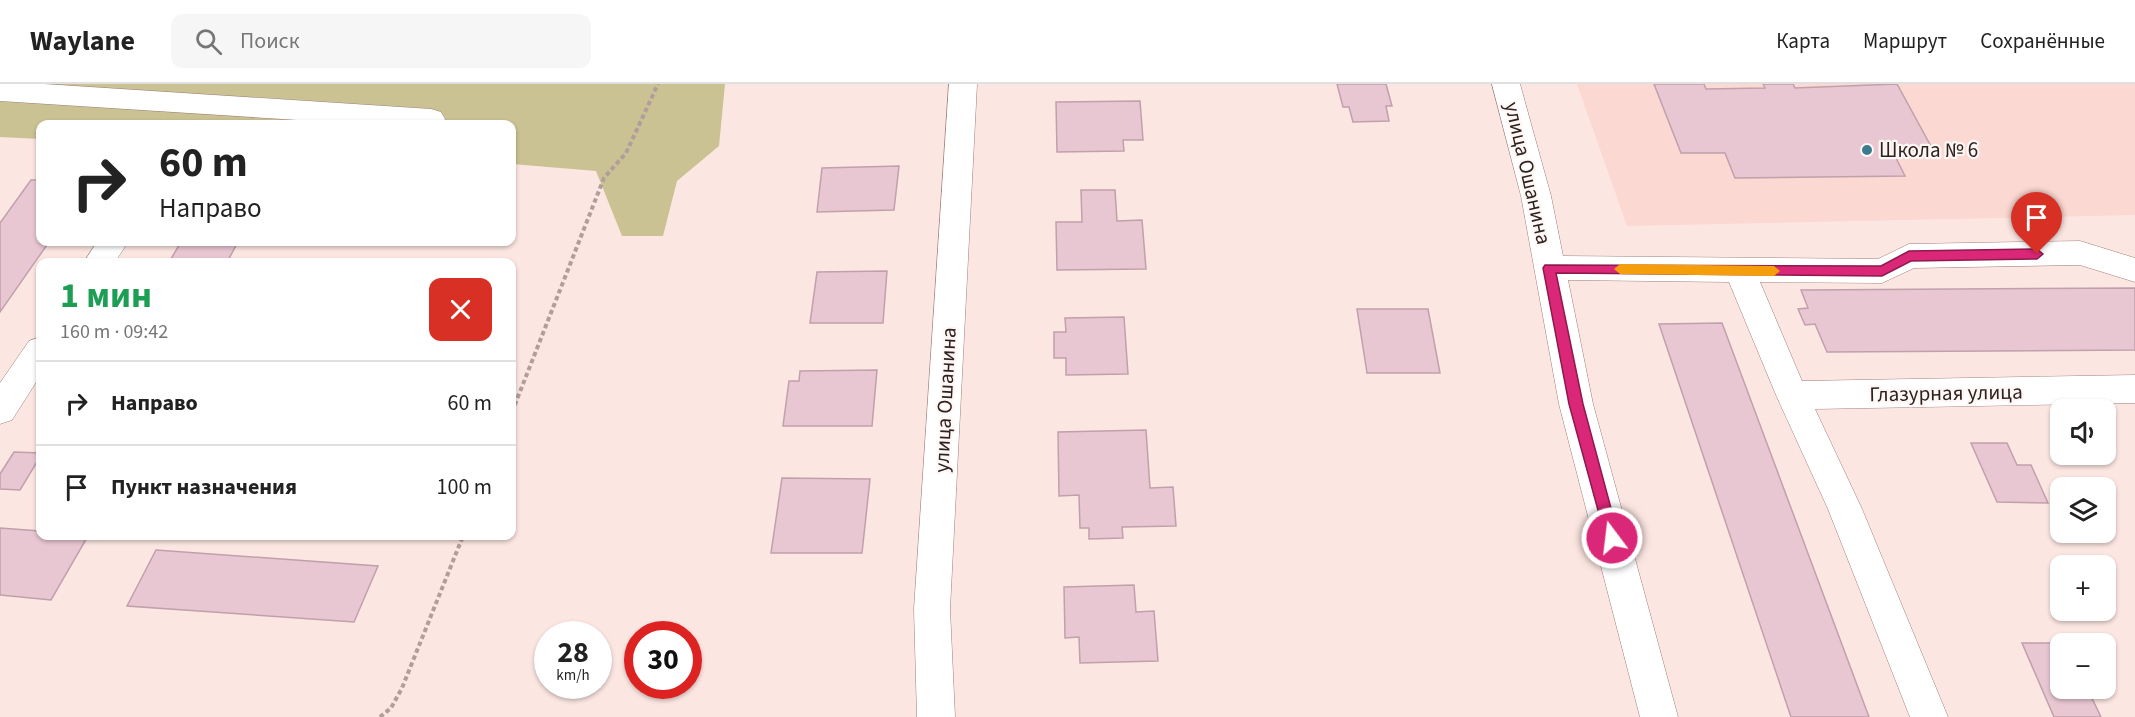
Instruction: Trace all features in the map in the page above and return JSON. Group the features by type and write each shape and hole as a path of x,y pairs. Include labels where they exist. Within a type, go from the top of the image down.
{"street":[{"name":"улица Ошанина","path":"936,717 932,664 932,609 963,84"},
{"name":"улица Ошанина","path":"1506,84 1536,196 1576,404 1659,717"},
{"path":"0,91 204,115 431,119"},
{"path":"1549,268 1882,271 1909,256 2080,253 2135,270"},
{"path":"1740,271 1792,395 1845,509 1929,717"},
{"path":"0,410 36,356"},
{"name":"Глазурная улица","path":"1792,395 2135,389"}],"path":[{"path":"516,402 604,178 626,153 658,84"},
{"path":"380,717 391,708 402,688 461,540"}],"shaded area":[{"path":"0,84 725,84 719,146 677,181 663,236 622,236 596,171 516,164 516,120 36,120 36,139 0,137"},
{"name":"Школа № 6","path":"1577,84 2135,84 2135,215 1627,226"}],"building":[{"path":"1337,84 1386,84 1392,106 1386,106 1389,121 1353,122 1349,107 1343,107"},
{"path":"1654,84 1704,84 1706,89 1765,88 1763,84 1793,84 1795,88 1897,84 1933,150 1892,150 1905,176 1735,178 1725,153 1681,153"},
{"path":"1140,101 1143,140 1123,140 1124,151 1057,152 1056,102"},
{"path":"899,166 894,210 817,212 822,168"},
{"path":"31,180 36,180 36,246 46,246 0,312 0,223"},
{"path":"1081,190 1115,190 1117,221 1142,220 1146,269 1057,270 1056,222 1082,222"},
{"path":"179,246 236,246 229,258 171,258"},
{"path":"887,271 883,323 810,323 817,272"},
{"path":"2135,288 2135,350 1827,352 1815,324 1805,325 1798,309 1808,308 1801,290"},
{"path":"1357,309 1428,309 1440,373 1367,373"},
{"path":"1124,317 1128,374 1066,375 1066,358 1054,358 1054,332 1066,332 1065,318"},
{"path":"1722,323 1869,717 1791,717 1659,324"},
{"path":"877,370 872,426 783,426 789,381 799,381 800,371"},
{"path":"1146,430 1150,488 1173,487 1176,526 1122,527 1123,538 1089,539 1089,528 1080,528 1079,495 1059,496 1058,432"},
{"path":"1971,443 2007,443 2017,465 2031,465 2048,503 1997,502"},
{"path":"14,452 36,453 36,464 20,490 0,489 0,474"},
{"path":"782,478 870,479 862,553 771,553"},
{"path":"0,528 36,531 36,540 86,540 51,600 0,595"},
{"path":"156,550 378,566 354,622 127,606"},
{"path":"1134,585 1136,612 1154,611 1158,661 1080,663 1079,637 1065,638 1064,587"},
{"path":"2022,643 2050,643 2050,699 2092,699 2101,717 2054,717"}],"slow traffic":[{"path":"1620,269 1774,271"}],"place":[{"name":"Школа № 6","path":"1867,150"}],"route":[{"path":"1612,538 1576,404 1549,268 1882,271 1909,256 2037,254"}]}
